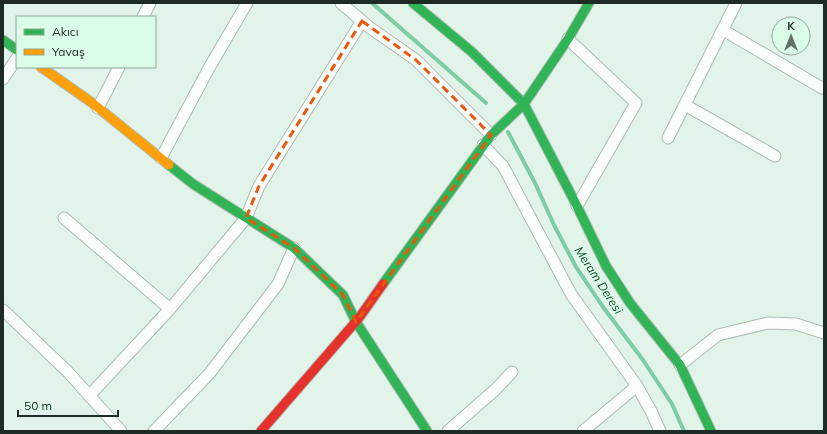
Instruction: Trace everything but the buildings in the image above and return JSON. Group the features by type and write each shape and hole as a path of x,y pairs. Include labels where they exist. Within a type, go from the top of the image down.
{"street":[{"path":"144,16 150,3"},
{"path":"161,158 209,68 247,3"},
{"path":"341,3 362,21 416,60 491,135"},
{"path":"413,3 472,52 524,104 577,206 606,266 630,303 680,366 711,431"},
{"path":"668,138 736,3"},
{"path":"261,431 356,322 491,135 524,104 568,39 585,5"},
{"path":"89,396 170,309 246,218 259,186 362,21"},
{"path":"723,30 822,88"},
{"path":"568,39 636,103 577,206"},
{"path":"3,40 16,49"},
{"path":"3,79 16,60"},
{"path":"42,68 98,108 193,184 294,248 343,295 356,322 427,431"},
{"path":"98,108 118,68"},
{"path":"685,105 775,156"},
{"path":"483,145 503,166 571,294 637,386 660,431"},
{"path":"64,218 170,309"},
{"path":"154,431 209,374 278,284 294,248"},
{"path":"3,310 68,372 121,431"},
{"path":"680,366 718,335 768,322 796,324 824,334"},
{"path":"448,431 495,390 512,372"},
{"path":"583,431 637,386"}],"highlighted area":[{"path":"362,21 416,60 491,135 356,322 343,295 294,248 246,218 259,186"}],"waterway":[{"name":"Meram Deresi","path":"372,3 486,103"},
{"name":"Meram Deresi","path":"508,132 576,267 603,307 643,360 672,404 684,431"}],"traffic: fast":[{"path":"413,3 472,52 524,104 577,206 606,266 630,303 680,365 711,431"},
{"path":"383,284 491,135 524,104 568,39 589,3"},
{"path":"3,40 16,49"},
{"path":"169,165 193,184 294,248 343,295 356,322 427,431"}],"traffic: slow":[{"path":"42,68 91,102 169,165"}],"traffic: jam":[{"path":"261,431 359,318 383,284"}]}
